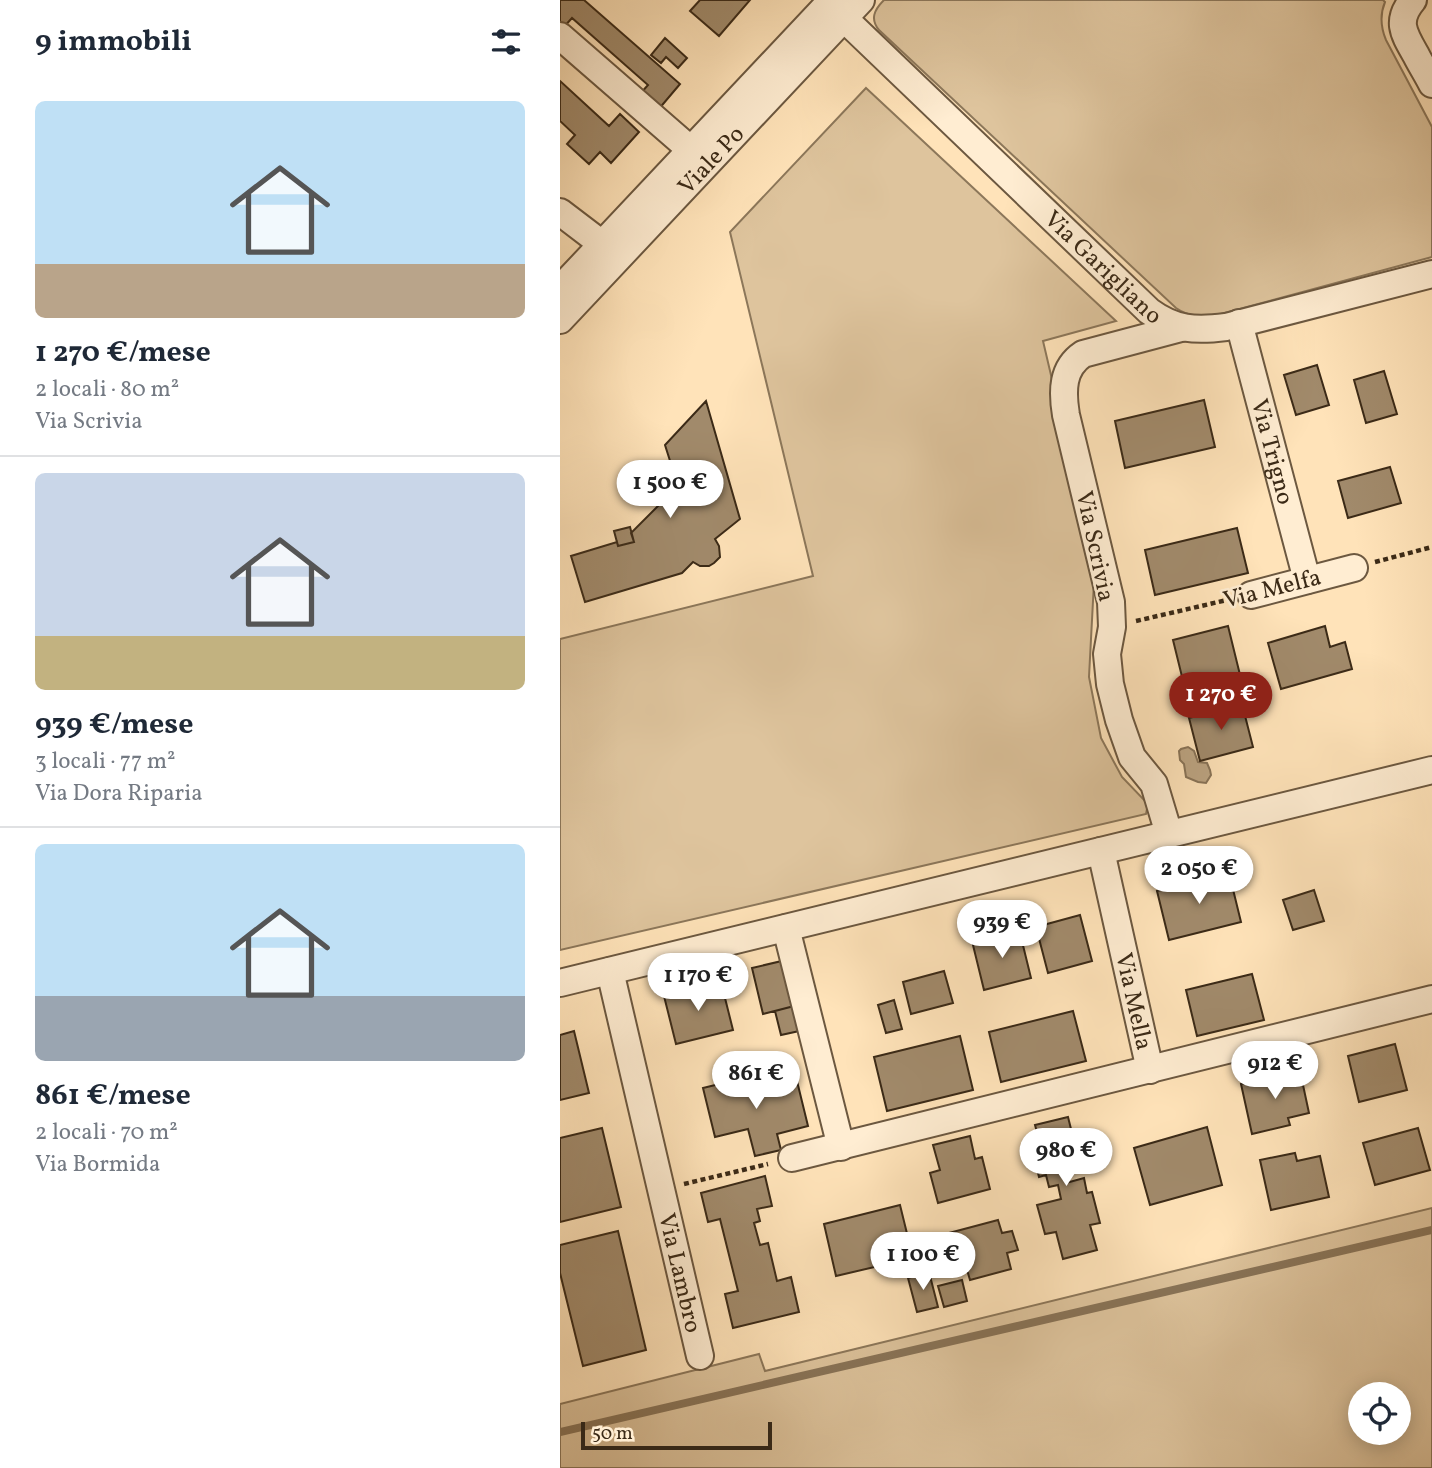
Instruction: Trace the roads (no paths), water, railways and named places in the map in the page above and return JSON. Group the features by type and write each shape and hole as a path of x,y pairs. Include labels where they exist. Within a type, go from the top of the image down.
{"street":[{"path":"1413,0 1403,16 1403,30 1432,84"},
{"name":"Viale Po","path":"560,289 691,150 841,5"},
{"name":"Viale Po","path":"560,320 841,5"},
{"name":"Via Garigliano","path":"841,5 1149,312 1164,321 1181,328 1209,329 1432,274"},
{"path":"560,36 691,150"},
{"path":"560,212 602,244"},
{"name":"Via Trigno","path":"1239,323 1307,580"},
{"name":"Via Scrivia","path":"1169,834 1154,784 1132,757 1110,684 1107,654 1112,627 1111,602 1063,400 1065,380 1071,364 1083,354 1181,328"},
{"name":"Via Melfa","path":"1251,594 1354,568"},
{"path":"560,984 1169,834 1430,777"},
{"name":"Via Mella","path":"1101,851 1150,1070"},
{"path":"786,928 841,1147"},
{"name":"Via Lambro","path":"610,971 700,1356"},
{"path":"792,1158 1432,999"}],"waterway":[{"path":"560,1432 1432,1230"}]}
